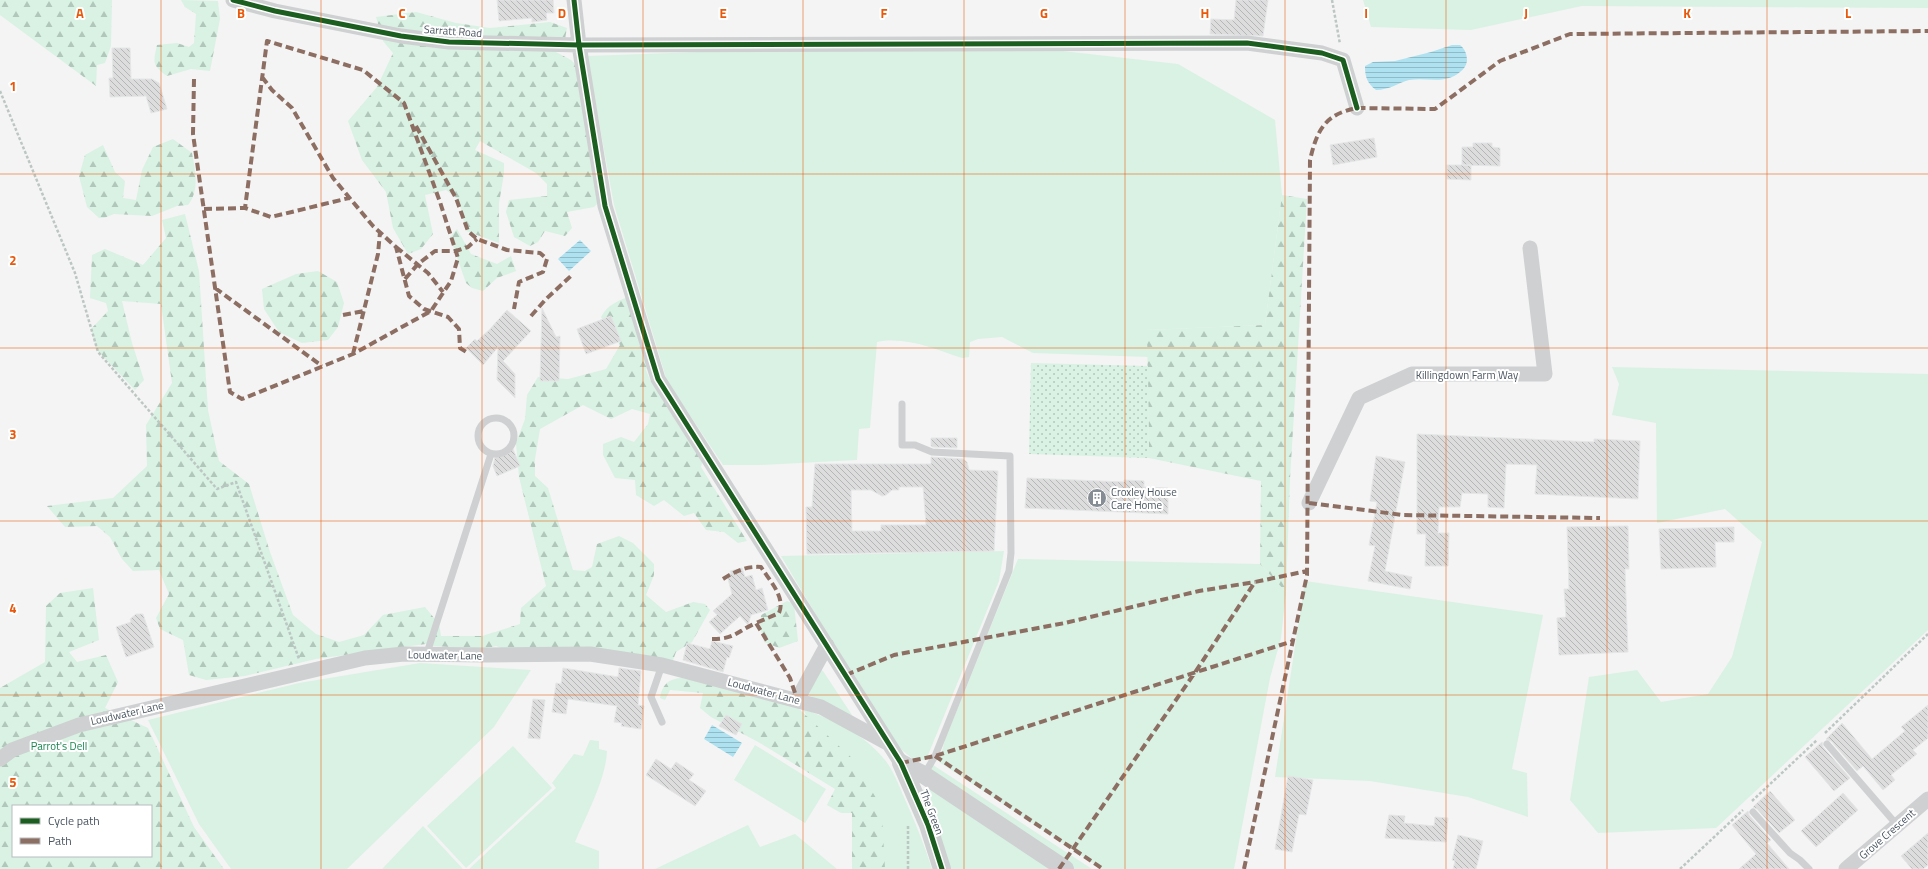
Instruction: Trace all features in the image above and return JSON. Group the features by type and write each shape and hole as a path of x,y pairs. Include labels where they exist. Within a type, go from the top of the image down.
{"street":[{"name":"Sarratt Road","path":"233,0 275,11 401,36 449,42 579,45 1247,43 1322,53 1343,60"},
{"path":"574,0 579,45 605,206 658,379 901,763"},
{"path":"1343,60 1357,108"},
{"name":"Killingdown Farm Way","path":"1309,503 1359,398 1412,374 1545,374 1530,248"},
{"path":"797,700 827,645"},
{"name":"Loudwater Lane","path":"0,759 12,750 79,725 365,658 427,653 488,655 590,654 662,665 821,706 889,744"},
{"name":"The Green","path":"901,763 924,775 1065,869"},
{"name":"The Green","path":"901,763 928,825 942,869"},
{"name":"Grove Crescent","path":"1846,869 1928,799"}],"lane":[{"path":"902,404 902,445 915,446 932,452 1010,456 1011,553 1008,571 934,756 924,775"},
{"path":"498,418 504,419 513,428 514,439 508,450 503,453 491,454 478,442 479,429 486,420 498,418"},
{"path":"427,653 491,454"},
{"path":"662,665 652,697 662,722"},
{"path":"1827,744 1897,825"},
{"path":"1753,812 1790,853 1809,869"}],"path":[{"path":"1332,0 1343,60"},
{"path":"0,91 75,273 98,352 217,489 236,482 303,672"},
{"path":"1680,869 1928,634"}],"green space":[{"path":"0,0 112,0 111,46 105,63 97,65 96,86 0,15"},
{"path":"181,0 218,1 220,19 210,71 191,69 167,76 156,66 154,60 157,45 177,43 189,47 194,43 196,14 185,7"},
{"path":"1363,0 1928,0 1928,8 1582,6 1471,30 1371,27"},
{"path":"416,12 456,23 490,28 550,22 567,28 565,39 541,44 571,60 579,68 604,197 594,207 567,212 572,228 565,236 545,231 538,242 530,246 514,237 506,212 509,200 547,196 547,184 536,173 480,141 475,150 504,163 504,174 499,203 499,243 466,231 459,200 446,190 425,195 433,234 421,249 408,254 393,228 386,192 362,160 348,121 377,87 393,53 383,41 376,17"},
{"path":"1018,46 1178,64 1275,120 1282,195 1265,325 1148,330 1148,357 1033,353 1002,337 978,339 970,342 969,357 962,358 931,347 910,342 877,342 870,428 859,429 857,460 761,465 723,465 667,381 614,205 587,56 755,50"},
{"path":"173,139 192,153 196,180 194,193 188,205 177,206 152,216 114,214 104,218 99,218 87,207 79,176 85,155 103,145 115,172 125,181 123,198 136,200 142,170 153,147"},
{"path":"1282,195 1307,199 1290,479 1286,592 1260,564 1261,481 1149,458 1147,330 1265,325"},
{"path":"185,214 199,271 208,410 219,461 249,484 270,552 293,615 316,634 339,642 364,635 383,615 425,607 439,624 441,636 482,636 520,624 521,608 546,586 519,477 516,443 525,419 527,395 538,377 568,379 606,369 620,345 601,317 614,303 633,296 652,358 646,370 650,380 697,445 705,452 701,467 747,541 738,543 724,532 706,530 694,513 684,516 664,500 654,506 636,495 635,480 615,478 603,455 603,444 621,437 634,442 648,424 650,414 632,409 611,419 583,405 540,429 535,459 535,476 548,488 573,570 585,571 592,567 597,544 619,536 633,543 654,564 654,575 646,595 666,612 693,602 705,604 710,610 692,642 676,652 672,663 516,655 496,646 484,649 433,646 433,643 316,659 245,676 206,680 189,675 183,640 160,629 156,618 169,594 159,570 133,571 122,559 110,537 97,526 65,527 47,506 113,498 147,466 146,425 172,383 161,304 122,301 132,343 144,380 135,390 97,350 91,329 108,311 106,303 90,298 92,255 105,249 143,265 166,238 162,220"},
{"path":"457,229 471,254 497,264 511,256 516,271 497,278 483,291 472,288 466,283 450,237"},
{"path":"318,271 337,282 344,303 338,327 328,340 302,343 279,332 264,309 262,289 296,274"},
{"path":"1031,363 1148,366 1149,458 1029,454"},
{"path":"1612,367 1928,374 1928,630 1716,828 1598,833 1570,800 1589,677 1637,670 1661,702 1708,694 1732,657 1762,542 1725,509 1657,523 1656,423 1612,415 1619,384"},
{"path":"1004,551 999,581 926,760 914,760 891,741 781,556"},
{"path":"1018,559 1260,564 1286,592 1281,638 1270,678 1234,869 1102,869 939,762 945,740"},
{"path":"1305,581 1543,615 1512,769 1527,773 1528,817 1468,797 1370,781 1275,777"},
{"name":"Parrot's Dell","path":"93,588 99,640 69,652 77,662 106,655 118,682 105,708 148,728 194,827 224,869 0,869 0,688 45,662 46,606 60,593"},
{"path":"787,601 794,604 798,641 779,648 764,642 760,627 761,615"},
{"path":"420,663 531,670 494,727 347,869 231,869 199,824 148,720 299,683"},
{"path":"819,669 823,671 852,715 841,713 806,694"},
{"path":"681,678 690,679 798,708 853,759 876,798 882,816 885,869 852,869 852,813 841,813 827,805 835,789 760,743 711,717 700,708 703,693 670,690 665,700 660,698 664,686 669,681"},
{"path":"803,709 837,723 858,735 885,760 895,777 911,813 932,869 875,869 856,813"},
{"path":"590,740 599,741 599,749 607,751 606,762 595,797 575,842 599,851 599,869 469,869 556,788 552,783 574,754 583,756"},
{"path":"755,745 826,789 805,823 734,780"},
{"path":"513,746 552,788 466,868 427,826"},
{"path":"930,763 1092,869 1074,869 933,774"},
{"path":"930,789 1051,869 940,869 920,790"},
{"path":"748,825 760,847 795,834 837,869 655,869"},
{"path":"423,826 463,869 382,869"}],"water":[{"path":"1452,45 1460,45 1467,58 1467,63 1464,69 1454,76 1436,80 1409,80 1381,90 1376,90 1367,80 1365,66 1373,62 1395,61"},
{"path":"580,240 591,251 569,271 558,259"},
{"path":"712,725 742,743 733,757 704,739"}],"building":[{"path":"497,0 553,0 554,13 546,13 547,20 532,22 532,18 499,21"},
{"path":"1236,0 1268,0 1263,36 1210,34 1211,19 1234,20"},
{"path":"112,48 130,48 131,79 152,79 159,83 167,109 151,113 146,96 110,97 109,78 113,78"},
{"path":"1374,138 1377,157 1333,165 1330,145"},
{"path":"1473,143 1492,143 1492,147 1500,148 1500,166 1462,165 1462,147 1473,147"},
{"path":"1447,165 1471,165 1471,180 1447,179"},
{"path":"542,308 556,337 560,336 559,381 540,381"},
{"path":"507,310 531,331 503,361 515,374 515,398 497,380 498,347 483,365 466,348 475,339 477,341 490,329"},
{"path":"611,316 621,341 586,354 577,329"},
{"path":"1417,434 1594,442 1594,439 1640,441 1638,499 1535,494 1537,465 1506,464 1504,508 1488,507 1488,494 1462,493 1460,507 1439,507 1438,533 1449,533 1448,566 1425,566 1426,534 1417,534"},
{"path":"931,438 957,438 957,448 933,447 931,446"},
{"path":"513,449 520,466 497,476 493,466 495,457"},
{"path":"1376,456 1405,462 1385,571 1412,577 1410,589 1368,581 1375,546 1369,545 1377,502 1370,501"},
{"path":"931,457 963,459 967,462 969,470 998,471 994,551 807,554 806,507 812,507 815,464 931,464","holes":["899,487 923,487 926,525 881,525 881,531 852,531 851,490 871,490 882,496 886,495 892,490 899,490"]},
{"name":"Croxley House Care Home","path":"1027,478 1124,482 1124,480 1144,481 1144,487 1168,488 1168,514 1025,508"},
{"path":"1628,526 1629,569 1625,569 1628,652 1559,655 1557,618 1566,617 1564,589 1569,589 1567,527"},
{"path":"1734,527 1734,542 1715,542 1716,567 1661,569 1659,529"},
{"path":"742,568 745,577 752,575 756,590 762,588 768,610 751,615 748,625 740,616 720,634 709,622 717,615 713,611 732,594 727,575 731,574 730,571"},
{"path":"136,614 143,614 154,647 126,657 116,627 131,622 130,619"},
{"path":"712,641 733,646 729,658 727,657 723,672 683,660 687,643 710,649"},
{"path":"563,668 618,677 619,668 641,671 638,705 644,706 641,729 621,726 622,723 614,722 617,706 568,699 566,714 552,712 556,683 561,684"},
{"path":"533,699 545,700 540,739 528,738"},
{"path":"1928,705 1928,738 1913,750 1917,754 1891,775 1895,780 1883,790 1863,766 1857,771 1831,741 1826,739 1842,723 1872,759 1905,731 1901,727"},
{"path":"726,715 742,724 736,735 719,726"},
{"path":"1822,742 1823,747 1850,778 1834,791 1805,757"},
{"path":"656,759 671,769 676,762 694,774 689,780 706,791 695,806 646,775"},
{"path":"1288,776 1313,780 1306,815 1299,814 1292,852 1275,849"},
{"path":"1770,791 1795,820 1779,833 1757,809 1753,807"},
{"path":"1843,793 1858,810 1816,847 1801,831"},
{"path":"1748,811 1749,815 1771,840 1767,843 1789,869 1739,869 1756,854 1732,825"},
{"path":"1389,815 1405,816 1404,823 1434,826 1435,817 1448,818 1446,842 1385,838"},
{"path":"1928,833 1928,865 1923,869 1912,869 1901,856"},
{"path":"1458,835 1483,841 1476,869 1453,869 1455,861 1452,860"}],"marked path":[{"path":"1244,869 1307,575 1310,160 1316,140 1324,125 1337,114 1357,108 1435,109 1500,61 1570,34 1928,31"},
{"path":"194,79 193,134 230,392 242,399 353,354 431,311 451,281 458,258 440,202 404,103 363,70 267,41 245,208"},
{"path":"262,77 272,90 292,108 333,178 373,226 396,247 409,296 424,309 448,317 459,329 460,348 468,353"},
{"path":"416,126 456,198 468,231 477,239 507,250 540,253 547,259 543,272 519,282 514,309"},
{"path":"204,209 245,208 271,217 349,198"},
{"path":"353,354 378,254 380,232"},
{"path":"405,279 418,264 435,251 456,251 468,247 477,239"},
{"path":"396,247 428,273 443,292"},
{"path":"531,316 546,299 572,275"},
{"path":"215,288 322,366"},
{"path":"343,315 364,311"},
{"path":"1309,503 1403,515 1600,518"},
{"path":"723,579 741,570 751,567 761,567 776,589 781,607 779,613 756,623"},
{"path":"1059,869 1196,671 1255,582 1307,571"},
{"path":"846,675 894,655 1065,623 1199,591 1255,582"},
{"path":"712,639 726,638 756,623 790,678 797,699"},
{"path":"901,763 935,756 1293,641"},
{"path":"935,756 1103,869"}],"cycle path":[{"path":"233,0 275,11 401,36 449,42 579,45 1247,43 1322,53 1343,60 1357,108"},
{"path":"574,0 579,45 605,206 658,379 901,763 928,825 942,869"}],"place":[{"name":"Croxley House Care Home","path":"1097,498"}]}
